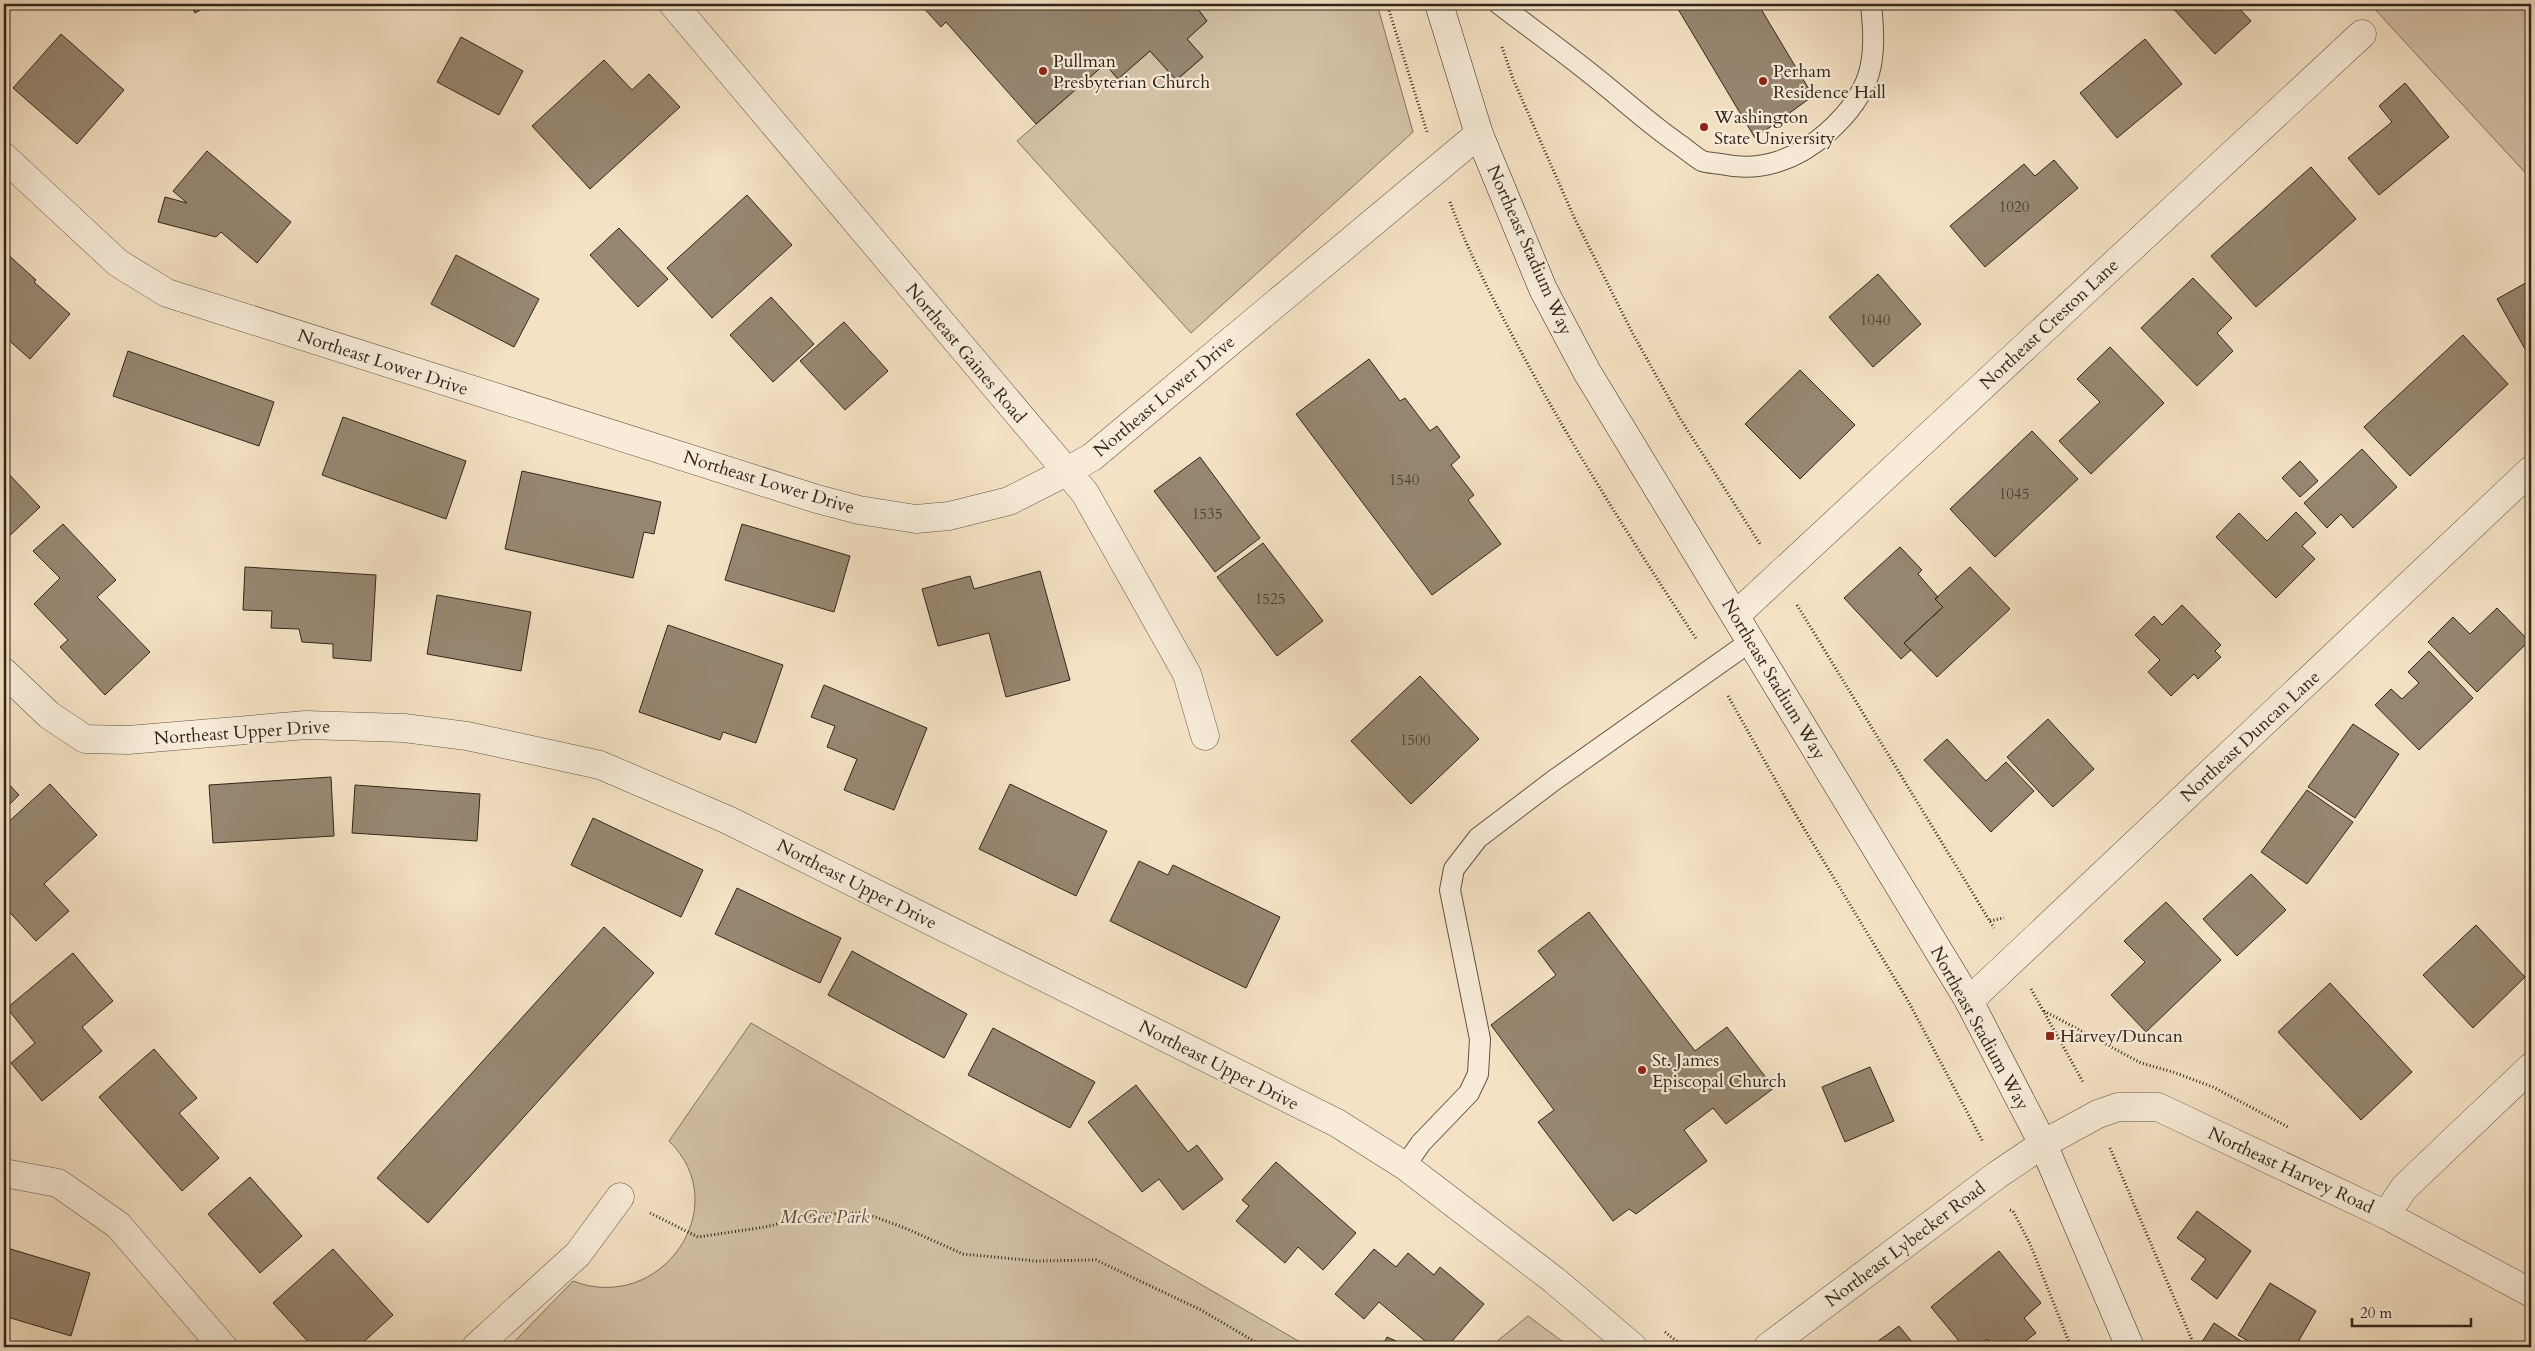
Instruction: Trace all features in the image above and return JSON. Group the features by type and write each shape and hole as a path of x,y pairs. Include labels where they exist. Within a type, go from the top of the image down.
{"street":[{"name":"Northeast Gaines Road","path":"673,4 1085,493 1187,674 1206,736"},
{"name":"Northeast Stadium Way","path":"1439,4 1479,134 1543,288 1578,355 1969,1001 2043,1144 2130,1347"},
{"name":"Northeast Creston Lane","path":"1736,616 2362,34"},
{"name":"Northeast Lower Drive","path":"4,157 118,263 167,293 817,499 859,510 916,519 948,516 1010,501 1092,457 1479,134"},
{"name":"Northeast Duncan Lane","path":"1969,1001 2531,470"},
{"name":"Northeast Upper Drive","path":"4,672 49,715 85,740 128,740 306,725 404,728 467,736 600,765 763,837 1337,1123 1405,1166 1554,1280 1633,1347"},
{"path":"2386,1215 2404,1188 2531,1067"},
{"name":"Northeast Harvey Road","path":"2043,1144 2098,1114 2118,1107 2158,1107 2386,1215 2531,1293"},
{"name":"Northeast Lybecker Road","path":"1768,1347 1997,1175 2043,1144"},
{"path":"4,1173 58,1184 118,1225 223,1347"},
{"path":"476,1347 578,1254 620,1197"}],"lane":[{"path":"1499,4 1600,81 1659,131 1702,161 1732,167 1759,168 1784,160 1813,145 1852,108 1864,87 1873,60 1874,40 1871,4"},
{"path":"1405,1166 1421,1143 1469,1093 1478,1074 1480,1039 1450,890 1454,869 1478,838 1553,781 1751,641"}],"path":[{"path":"1387,4 1425,123 1427,138"},
{"path":"1500,42 1513,79 1574,217 1633,334 1681,420 1779,575 2013,960 2081,1076 2195,1347"},
{"path":"620,1197 698,1237 765,1227 819,1214 864,1213 963,1254 1036,1261 1096,1260 1201,1310 1264,1347"},
{"path":"2007,1210 2013,1210 2030,1244 2071,1347"}],"green space":[{"path":"1202,4 1377,4 1413,132 1191,333 1017,141 1105,64 1118,79 1150,51 1177,80 1203,57 1187,39 1207,21 1197,8"},
{"path":"2370,4 2531,4 2531,179"},
{"name":"McGee Park","path":"751,1023 1309,1347 509,1347 573,1281 605,1287 634,1283 660,1269 679,1248 691,1223 695,1196 688,1167 669,1141"},
{"path":"1528,1316 1570,1347 1490,1347"}],"building":[{"path":"190,4 211,4 195,13"},
{"name":"Pullman Presbyterian Church","path":"920,4 1202,4 1197,8 1207,21 1187,39 1203,57 1176,80 1150,51 1118,79 1105,64 1036,124 946,22 941,27"},
{"name":"Perham Residence Hall","path":"1675,4 1758,4 1813,96 1755,138"},
{"path":"2235,4 2251,21 2215,54 2170,5"},
{"path":"61,34 124,90 77,144 13,88"},
{"path":"461,37 523,71 499,115 437,82"},
{"path":"2145,39 2182,84 2117,138 2080,93"},
{"path":"604,60 632,90 649,74 680,107 590,189 532,126"},
{"path":"2405,83 2449,137 2379,195 2348,158 2392,122 2379,106"},
{"path":"207,151 291,222 257,263 221,232 216,237 158,222 165,197 187,203 173,191"},
{"path":"2054,160 2078,188 1985,267 1950,226 2024,164 2035,176"},
{"path":"2311,167 2356,219 2256,307 2211,256"},
{"path":"747,195 792,245 712,318 667,268"},
{"path":"619,228 668,279 638,307 590,255"},
{"path":"4,251 36,280 34,282 70,314 30,359 4,336"},
{"path":"456,255 539,299 514,347 431,304"},
{"path":"1878,274 1921,324 1873,367 1829,317"},
{"path":"2193,278 2232,318 2217,333 2233,351 2197,386 2141,328"},
{"path":"2531,280 2531,346 2525,349 2497,299"},
{"path":"771,297 814,344 773,382 730,335"},
{"path":"844,322 888,371 845,410 800,361"},
{"path":"2463,335 2508,384 2410,476 2364,427"},
{"path":"2110,347 2164,403 2091,474 2059,441 2100,402 2077,379"},
{"path":"128,351 274,402 259,446 113,396"},
{"path":"1369,359 1400,401 1405,398 1430,431 1437,426 1460,457 1451,465 1474,495 1468,500 1501,544 1432,595 1296,414"},
{"path":"1800,370 1855,425 1800,479 1745,424"},
{"path":"343,417 466,461 446,519 322,475"},
{"path":"2032,431 2078,479 1995,557 1950,509"},
{"path":"2362,449 2397,487 2353,528 2341,514 2327,528 2304,503"},
{"path":"1200,457 1260,538 1215,572 1154,491"},
{"path":"2300,461 2318,481 2300,497 2282,478"},
{"path":"4,469 40,507 4,541"},
{"path":"522,471 661,502 654,534 644,532 633,578 505,549"},
{"path":"2296,512 2316,533 2302,546 2315,559 2276,598 2216,537 2239,513 2267,541"},
{"path":"63,524 116,580 97,597 150,652 105,695 60,647 68,640 34,604 60,578 33,551"},
{"path":"742,524 850,556 834,612 725,580"},
{"path":"1263,543 1323,621 1277,656 1217,577"},
{"path":"1900,547 1922,570 1918,574 1938,597 1935,599 1943,607 1904,643 1911,650 1901,659 1844,598"},
{"path":"245,567 376,575 371,661 333,658 333,644 302,642 299,629 271,628 272,611 243,610"},
{"path":"1970,567 2010,609 1937,677 1904,643 1943,607 1935,599"},
{"path":"1040,571 1070,680 1006,697 989,633 938,646 922,589 970,576 974,589"},
{"path":"437,595 531,612 521,671 427,654"},
{"path":"2182,605 2221,645 2215,651 2221,657 2198,679 2194,674 2171,696 2148,672 2160,660 2135,635 2154,616 2162,625"},
{"path":"2497,608 2529,641 2477,692 2428,642 2453,617 2470,634"},
{"path":"668,625 783,665 756,743 723,732 720,740 639,712"},
{"path":"2429,651 2473,698 2419,750 2375,705 2391,689 2402,699 2419,683 2408,672"},
{"path":"1420,676 1479,739 1411,804 1351,741"},
{"path":"824,685 927,728 894,810 844,790 857,759 827,747 835,726 811,717"},
{"path":"2048,719 2094,769 2053,807 2007,757"},
{"path":"2353,724 2399,754 2355,818 2308,787"},
{"path":"1947,739 1986,781 2006,762 2034,791 1991,832 1924,760"},
{"path":"331,777 334,836 213,843 209,785"},
{"path":"4,779 19,795 4,810"},
{"path":"50,784 97,835 44,884 69,911 36,941 4,906 4,826"},
{"path":"1010,784 1107,831 1076,896 979,849"},
{"path":"355,785 480,794 477,841 352,833"},
{"path":"2307,790 2353,822 2307,884 2261,852"},
{"path":"593,818 703,870 681,917 571,865"},
{"path":"1139,861 1168,875 1173,865 1280,917 1246,988 1110,921"},
{"path":"2251,874 2286,910 2237,956 2203,919"},
{"path":"737,888 841,938 820,983 715,934"},
{"path":"2166,902 2221,960 2146,1032 2111,995 2145,962 2124,941"},
{"name":"St. James Episcopal Church","path":"1589,912 1695,1051 1727,1027 1774,1088 1726,1124 1713,1108 1684,1130 1707,1161 1636,1214 1629,1209 1613,1221 1538,1122 1554,1110 1491,1025 1556,975 1538,951"},
{"path":"2476,925 2525,977 2473,1028 2423,975"},
{"path":"604,927 654,973 428,1223 377,1178"},
{"path":"852,951 967,1014 944,1058 828,995"},
{"path":"73,953 113,1001 82,1027 102,1051 42,1101 11,1063 35,1043 7,1008"},
{"path":"2330,983 2412,1072 2361,1120 2278,1032"},
{"path":"993,1028 1095,1082 1070,1128 968,1075"},
{"path":"154,1049 197,1098 179,1113 219,1158 182,1191 99,1097"},
{"path":"1870,1067 1894,1121 1845,1142 1822,1087"},
{"path":"1136,1085 1188,1152 1197,1145 1223,1179 1183,1210 1159,1179 1142,1192 1088,1122"},
{"path":"1276,1162 1356,1233 1323,1270 1298,1247 1285,1263 1236,1221 1249,1206 1242,1200"},
{"path":"250,1177 302,1236 260,1273 208,1214"},
{"path":"2197,1211 2251,1251 2217,1299 2191,1279 2206,1259 2177,1238"},
{"path":"4,1247 90,1273 71,1336 4,1316"},
{"path":"333,1249 393,1315 358,1347 313,1347 273,1303"},
{"path":"1374,1249 1396,1267 1408,1253 1434,1275 1440,1267 1484,1304 1447,1347 1432,1347 1379,1302 1364,1319 1335,1294"},
{"path":"1999,1251 2041,1303 2024,1318 2036,1333 2018,1347 1993,1347 1987,1339 1978,1347 1964,1347 1931,1307"},
{"path":"2270,1283 2316,1311 2295,1347 2258,1347 2238,1335"},
{"path":"2214,1323 2241,1341 2237,1347 2210,1347 2202,1342"},
{"path":"1899,1326 1916,1347 1870,1347"},
{"path":"1387,1337 1409,1347 1382,1347"}],"place":[{"name":"Pullman Presbyterian Church","path":"1043,71"},
{"name":"Perham Residence Hall","path":"1763,81"},
{"name":"Washington State University","path":"1704,127"},
{"name":"Harvey/Duncan","path":"2050,1036"},
{"name":"St. James Episcopal Church","path":"1642,1070"}]}
